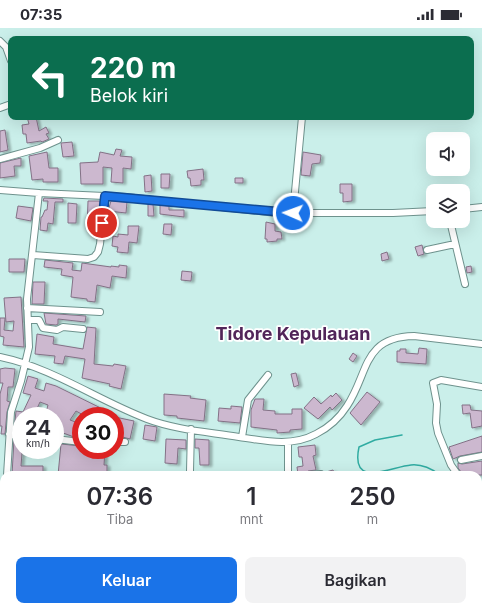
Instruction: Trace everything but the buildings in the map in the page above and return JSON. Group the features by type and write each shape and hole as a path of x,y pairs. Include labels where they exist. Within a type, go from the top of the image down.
{"street":[{"path":"0,41 6,47 8,53"},
{"path":"293,213 302,120"},
{"path":"0,159 40,148 58,140"},
{"path":"0,190 105,196 293,213 393,213 426,211"},
{"path":"7,471 11,412 29,347 28,308 38,193"},
{"path":"33,255 88,259 94,258 98,252 100,244 105,196"},
{"path":"470,209 482,208"},
{"path":"452,228 465,284"},
{"path":"427,250 455,244"},
{"path":"28,308 100,312"},
{"path":"28,320 39,320 43,328 57,330 63,327 82,329"},
{"path":"0,357 25,363 148,420 191,429 288,442 316,434 330,424 347,406 370,355 378,347 400,338 427,336 482,344"},
{"path":"242,437 248,400 268,375"},
{"path":"455,471 451,465 438,433 436,423 437,404 433,383 441,380 482,387"},
{"path":"190,471 191,429"},
{"path":"288,442 288,471"},
{"path":"461,460 482,456"}],"waterway":[{"path":"364,471 360,468 358,460 359,447 375,440 402,435"},
{"path":"383,471 411,465 419,465 434,471"}],"district":[{"name":"Tidore Kepulauan","path":"293,333"}],"route":[{"path":"102,223 105,196 126,196 188,204 293,213"}]}
